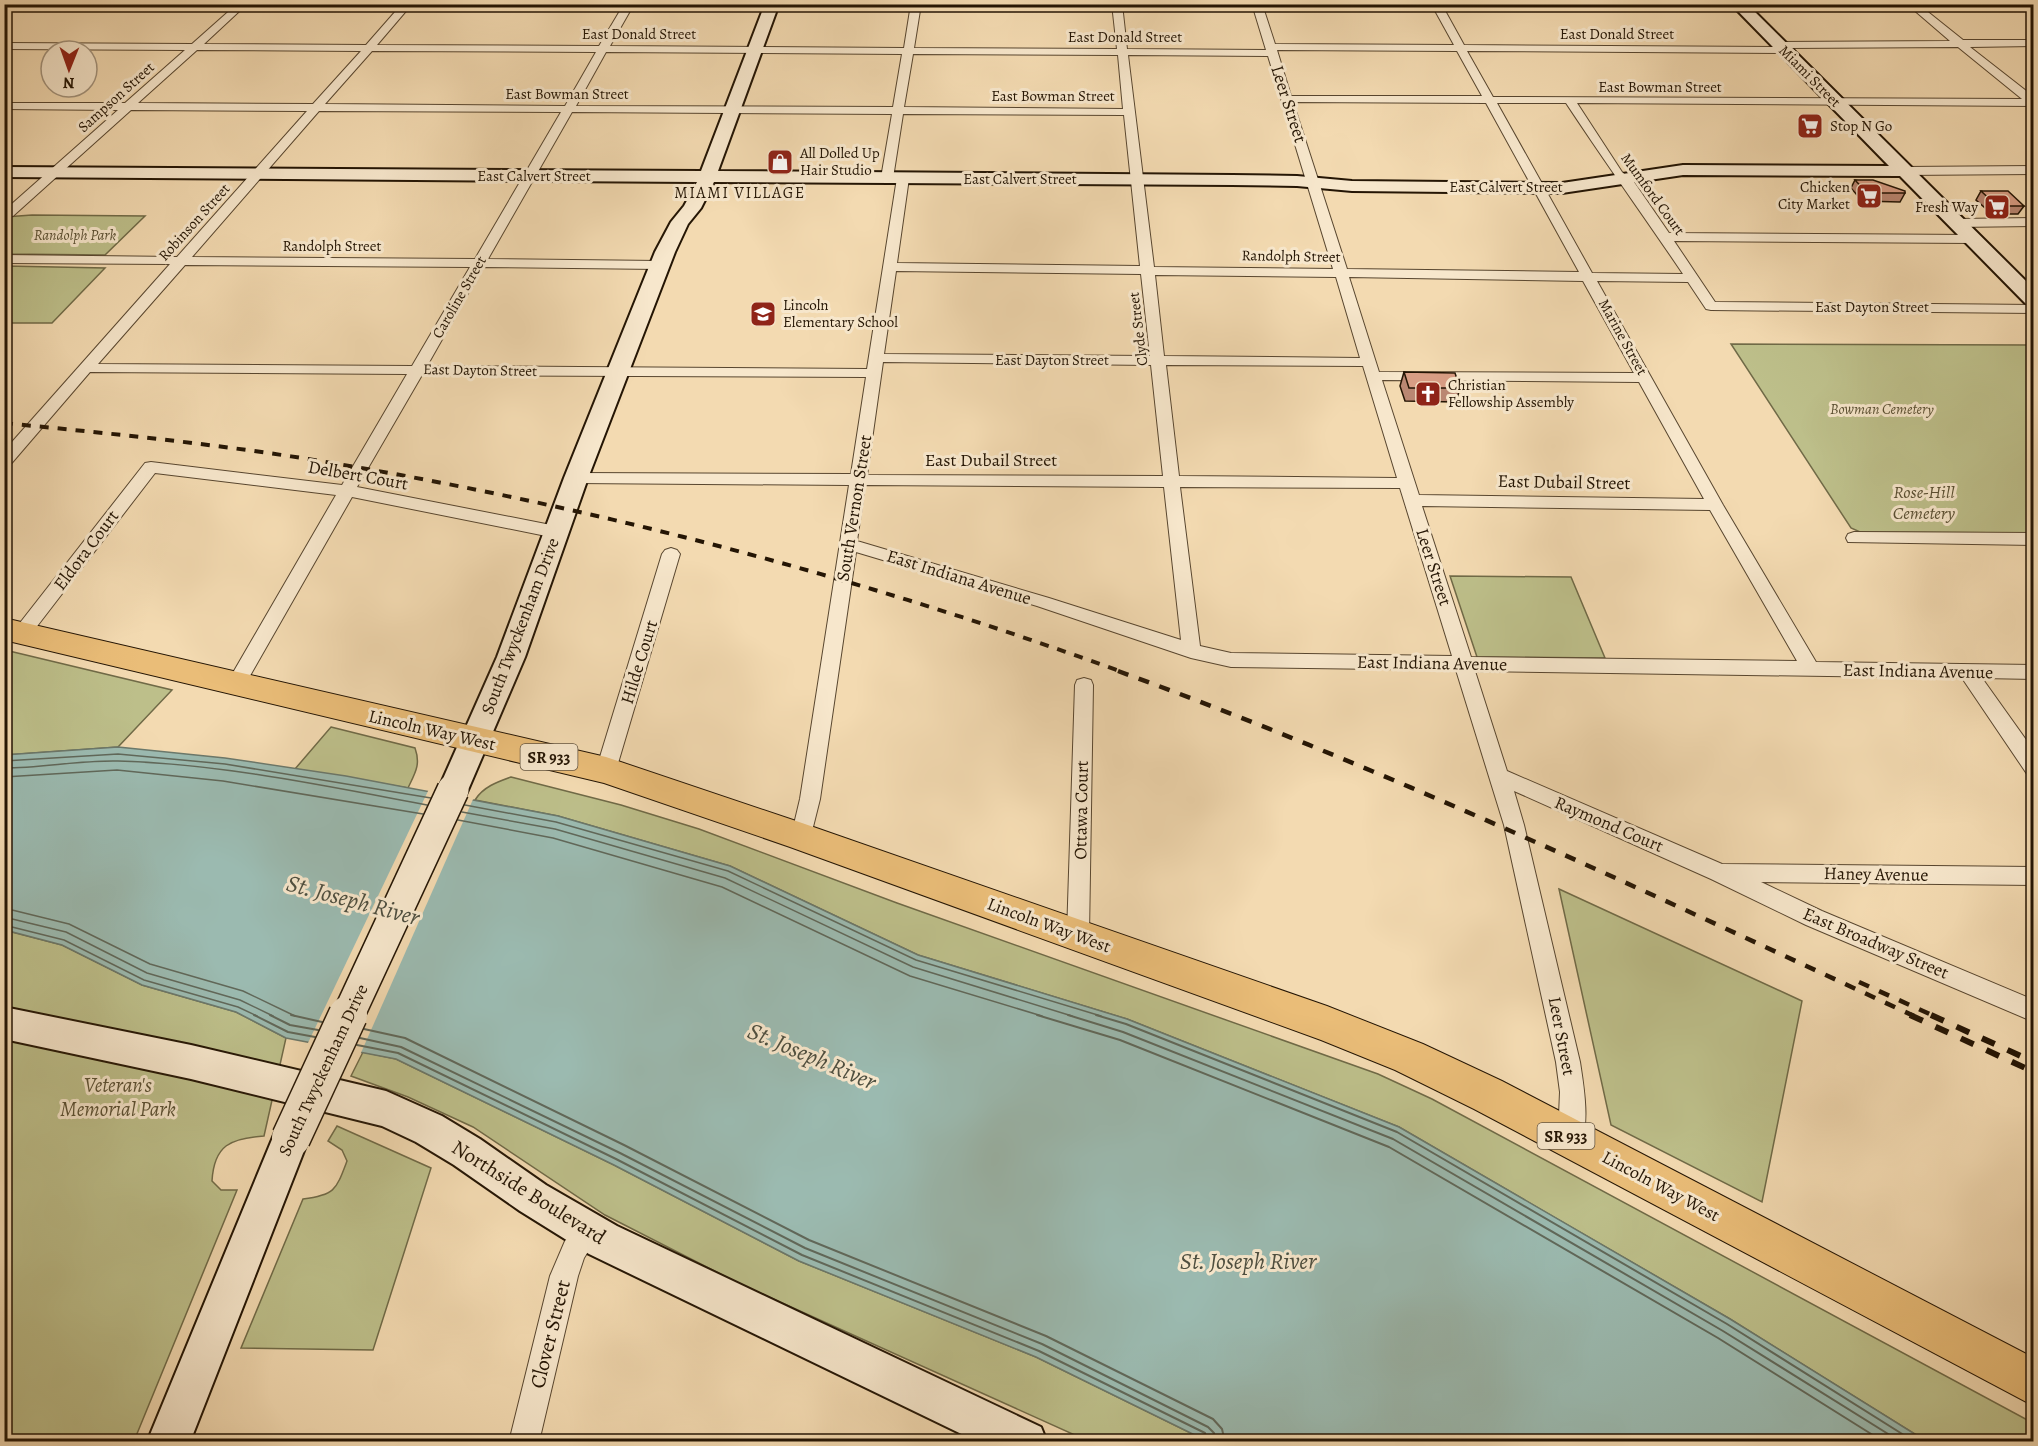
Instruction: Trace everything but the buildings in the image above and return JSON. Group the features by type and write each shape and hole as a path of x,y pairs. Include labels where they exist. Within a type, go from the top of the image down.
{"main road":[{"name":"Lincoln Way West","path":"13,631 606,770 802,837 1327,1024 1409,1057 1572,1139 2034,1383"}],"street":[{"path":"4,10 12,4"},
{"name":"Sampson Street","path":"9,213 243,4"},
{"name":"Robinson Street","path":"4,461 408,4"},
{"name":"Caroline Street","path":"236,683 629,4"},
{"name":"South Twyckenham Drive","path":"168,1442 291,1138 477,740 511,657 576,478 659,265 680,222 692,208 708,177 772,4"},
{"name":"South Vernon Street","path":"802,837 810,799 890,267 898,111 916,4"},
{"name":"Clyde Street","path":"1117,4 1191,651"},
{"name":"Leer Street","path":"1257,4 1409,492 1465,663 1524,865 1568,1062 1572,1092 1572,1139"},
{"path":"1412,4 1739,5"},
{"path":"1911,4 2033,103"},
{"name":"Marine Street","path":"1436,5 1715,505 1810,669"},
{"name":"Miami Street","path":"1739,5 2034,301"},
{"name":"East Donald Street","path":"4,46 1123,52 1459,48 1781,48 2034,43"},
{"name":"East Bowman Street","path":"1287,99 2033,103"},
{"name":"Mumford Court","path":"1569,101 1711,306"},
{"name":"East Bowman Street","path":"4,106 1129,112"},
{"name":"East Calvert Street","path":"4,172 1138,180 1539,188 1590,186 1683,170 2034,170"},
{"path":"1956,223 2034,222"},
{"path":"1665,237 1972,239"},
{"name":"Randolph Street","path":"4,259 659,265"},
{"name":"Randolph Street","path":"890,267 1692,278"},
{"name":"East Dayton Street","path":"1711,306 2034,309"},
{"name":"East Dayton Street","path":"86,368 618,371 1159,360 1646,378"},
{"name":"Delbert Court","path":"151,467 346,492 556,532"},
{"name":"Eldora Court","path":"13,631 151,467"},
{"name":"East Dubail Street","path":"576,478 1172,482 1715,505"},
{"path":"1854,538 2034,539"},
{"name":"East Indiana Avenue","path":"848,544 1043,602 1191,651 1231,660 2034,672"},
{"name":"Hilde Court","path":"606,770 671,554"},
{"path":"1967,671 2034,768"},
{"name":"Ottawa Court","path":"1078,935 1084,685"},
{"name":"Raymond Court","path":"1499,776 1719,872"},
{"name":"Haney Avenue","path":"1719,872 2034,876"},
{"name":"East Broadway Street","path":"1719,872 1814,918 2034,1011"},
{"name":"Northside Boulevard","path":"4,1023 191,1062 386,1109 429,1129 467,1152 533,1198 588,1231 1015,1439"},
{"name":"Clover Street","path":"524,1442 564,1276 574,1250 588,1231"}],"green space":[{"name":"Randolph Park","path":"32,215 145,216 105,255 5,254 5,217"},
{"path":"5,266 105,268 52,323 5,323"},
{"name":"Bowman Cemetery","path":"1731,344 2033,345 2033,533 1860,532 1851,528"},
{"path":"1450,576 1571,577 1605,658 1477,657"},
{"path":"5,650 172,690 118,747 5,755"},
{"path":"331,727 415,748 417,764 408,788 295,769"},
{"path":"511,777 621,805 699,829 897,903 1378,1074 1432,1099 2033,1423 2033,1441 1926,1441 1730,1319 1399,1127 1127,1019 918,955 730,866 558,816 475,800 486,788"},
{"path":"1559,889 1802,1001 1762,1202 1611,1125"},
{"name":"Veteran's Memorial Park","path":"4,930 62,945 142,985 236,1012 286,1038 264,1136 234,1142 226,1146 216,1159 212,1181 221,1190 237,1190 134,1441 5,1441"},
{"path":"363,1052 396,1059 614,1165 799,1261 1036,1357 1207,1441 1088,1441 740,1284 605,1215 473,1127 408,1097 351,1076"},
{"path":"337,1126 431,1168 373,1350 241,1348 303,1199 328,1193 340,1179 347,1161 342,1150 328,1141"}],"water":[{"name":"St. Joseph River","path":"118,747 225,758 346,776 558,816 730,866 918,955 1127,1019 1399,1127 1730,1319 1926,1441 1207,1441 1036,1357 799,1261 614,1165 396,1059 286,1038 236,1012 142,985 62,945 5,930 4,755"}],"pier":[{"path":"429,789 474,797 360,1055 307,1045"}],"railway":[{"path":"4,423 270,453 412,477 515,498 720,546 821,574 1023,637 1122,672"},
{"path":"1118,671 1220,709 1420,791 1618,879 1914,1016"},
{"path":"1859,982 1934,1016"},
{"path":"1910,1015 2034,1072"},
{"path":"1931,1015 2034,1062"}],"place":[{"name":"Stop N Go","path":"1810,126"},
{"name":"All Dolled Up Hair Studio","path":"780,162"},
{"name":"Chicken City Market","path":"1869,196"},
{"name":"Fresh Way","path":"1997,207"},
{"name":"Lincoln Elementary School","path":"763,314"},
{"name":"Christian Fellowship Assembly","path":"1428,394"}],"district":[{"name":"MIAMI VILLAGE","path":"740,192"}],"park label":[{"name":"Rose-Hill Cemetery","path":"1924,502"}]}
